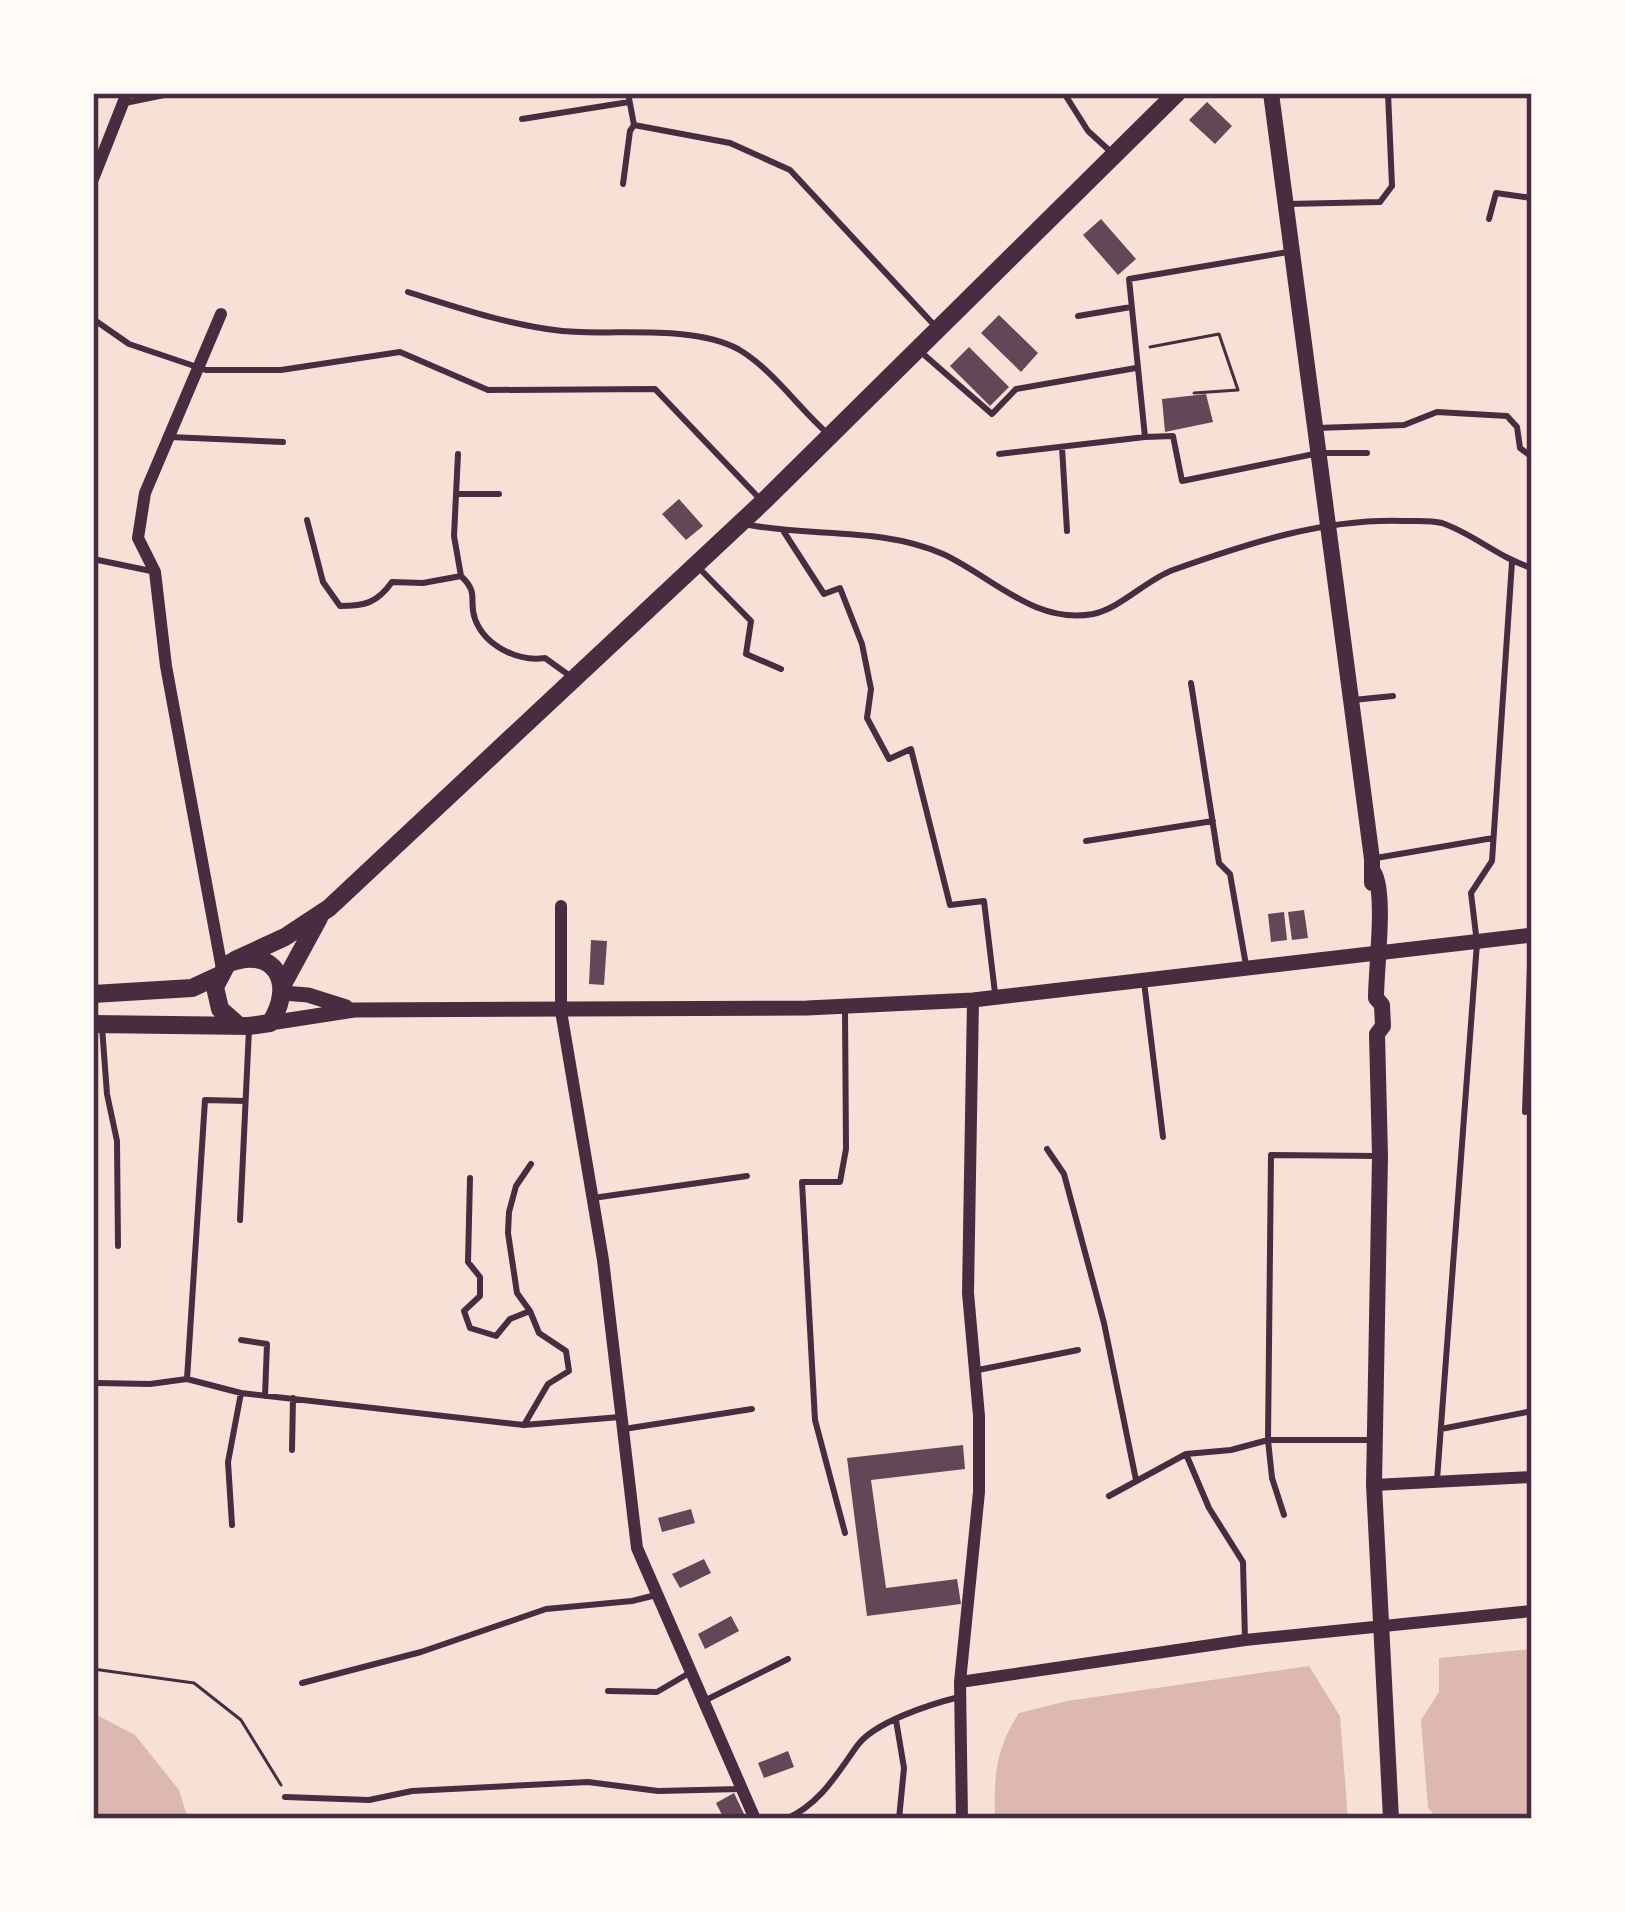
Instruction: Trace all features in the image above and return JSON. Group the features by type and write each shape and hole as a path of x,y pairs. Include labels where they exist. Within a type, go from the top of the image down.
{"main road":[{"path":"243,1025 220,1010 215,999 225,969 322,914 763,502 1177,93"},
{"path":"1270,93 1349,700 1382,903 1376,998 1370,1004 1370,1027 1377,1034 1380,1156 1374,1485 1391,1819"},
{"path":"97,1024 270,1022 322,914"},
{"path":"93,994 177,990 255,958 273,968 283,989"}],"street":[{"path":"93,179 126,98"},
{"path":"221,314 146,493 138,538 155,572 173,709 225,969"},
{"path":"561,906 561,1011 593,1198 637,1548 755,1819"},
{"path":"270,1022 354,1010 561,1011 973,1000 1532,935"},
{"path":"283,989 354,1010"},
{"path":"962,1819 960,1689 979,1492 968,1293 973,1000"},
{"path":"1374,1485 1532,1477"},
{"path":"960,1689 1245,1640 1532,1611"}],"lane":[{"path":"126,98 174,93"},
{"path":"1064,93 1088,130 1113,155"},
{"path":"1284,204 1380,202 1392,186 1388,93"},
{"path":"522,118 629,98 634,125 623,184"},
{"path":"634,125 730,142 790,170 937,328"},
{"path":"1489,219 1496,193 1532,198"},
{"path":"1145,436 1129,279 1291,251"},
{"path":"408,292 507,321 563,331 720,342 741,351 828,434"},
{"path":"1078,316 1131,307"},
{"path":"93,319 129,344 196,368 281,370 400,352 488,390 655,389 763,502"},
{"path":"916,348 992,414 1016,389 1136,368"},
{"path":"1313,428 1404,425 1437,412 1507,416 1517,427 1520,448 1532,457"},
{"path":"999,454 1173,436 1182,481 1318,453 1367,453"},
{"path":"170,437 283,442"},
{"path":"1063,447 1067,531"},
{"path":"458,454 454,536 461,576 472,589 476,601 472,610 483,633 515,656 528,661 545,658 573,679"},
{"path":"456,494 499,494"},
{"path":"307,520 322,583 340,606 364,606 381,597 392,582 423,583 461,576"},
{"path":"739,523 784,532 831,530 902,542 940,553 1054,614 1095,614 1165,573 1328,524 1440,522 1532,568"},
{"path":"784,532 824,594 840,588 862,644 872,688 867,718 889,759 911,749 950,905 984,901 996,998"},
{"path":"93,559 155,572"},
{"path":"1436,1482 1477,943 1471,893 1492,861 1513,562"},
{"path":"696,565 751,621 746,654 781,669"},
{"path":"1191,683 1219,863 1230,874 1246,965"},
{"path":"1349,700 1393,696"},
{"path":"1085,841 1213,821"},
{"path":"1373,866 1494,838"},
{"path":"1525,1112 1532,935"},
{"path":"1144,979 1163,1137"},
{"path":"845,1006 846,1149 840,1181 802,1182 815,1420 845,1533"},
{"path":"97,1024 117,1141 118,1246"},
{"path":"240,1220 243,1025"},
{"path":"187,1379 205,1100 245,1101"},
{"path":"1047,1149 1064,1174 1104,1323 1136,1480"},
{"path":"1284,1515 1272,1478 1268,1440 1271,1155 1380,1156"},
{"path":"524,1425 548,1384 569,1371 566,1351 539,1333 517,1293 508,1233 516,1186 531,1164"},
{"path":"593,1198 747,1176"},
{"path":"470,1178 468,1262 480,1277 480,1296 464,1311 470,1328 496,1336 510,1319 530,1311"},
{"path":"241,1340 267,1344 265,1396"},
{"path":"975,1370 1078,1350"},
{"path":"97,1383 187,1379 241,1394 524,1425 620,1423 752,1409"},
{"path":"232,1525 228,1462 241,1394"},
{"path":"292,1450 293,1398"},
{"path":"1441,1429 1532,1412"},
{"path":"1109,1496 1186,1454 1231,1450 1268,1440 1375,1441"},
{"path":"1186,1454 1209,1508 1243,1562 1245,1640"},
{"path":"302,1683 464,1639 546,1609 656,1595"},
{"path":"704,1701 788,1659"},
{"path":"608,1691 656,1692 691,1672"},
{"path":"786,1819 803,1812 824,1792 848,1764 859,1742 960,1689"},
{"path":"896,1720 904,1768 899,1819"},
{"path":"285,1797 369,1801 412,1791 589,1782 658,1791 744,1789"}],"path":[{"path":"1136,368 1150,347 1219,334 1238,390 1194,393"},
{"path":"93,1669 194,1683 241,1720 285,1797"}],"shaded area":[{"path":"1532,1649 1532,1819 1438,1819 1428,1808 1421,1720 1439,1692 1439,1658"},
{"path":"1309,1666 1340,1716 1348,1819 995,1819 998,1764 1019,1713 1067,1701"},
{"path":"93,1713 135,1735 179,1790 188,1819 93,1819"}],"building":[{"path":"1207,102 1232,126 1215,144 1189,120"},
{"path":"1101,219 1136,259 1118,275 1083,235"},
{"path":"999,315 1038,353 1021,372 981,333"},
{"path":"969,347 1009,387 990,406 950,366"},
{"path":"1206,394 1213,422 1165,432 1162,399"},
{"path":"679,499 703,526 686,540 662,514"},
{"path":"1304,910 1308,938 1292,940 1288,912"},
{"path":"1284,912 1287,940 1271,942 1268,914"},
{"path":"591,940 607,941 604,985 589,984"},
{"path":"963,1445 965,1469 871,1480 886,1588 957,1579 961,1604 867,1616 847,1458"},
{"path":"691,1509 695,1523 662,1532 658,1518"},
{"path":"704,1559 711,1573 680,1588 672,1574"},
{"path":"731,1616 739,1631 705,1649 698,1634"},
{"path":"788,1751 794,1767 764,1778 758,1763"},
{"path":"734,1793 744,1814 724,1819 716,1803"}]}
